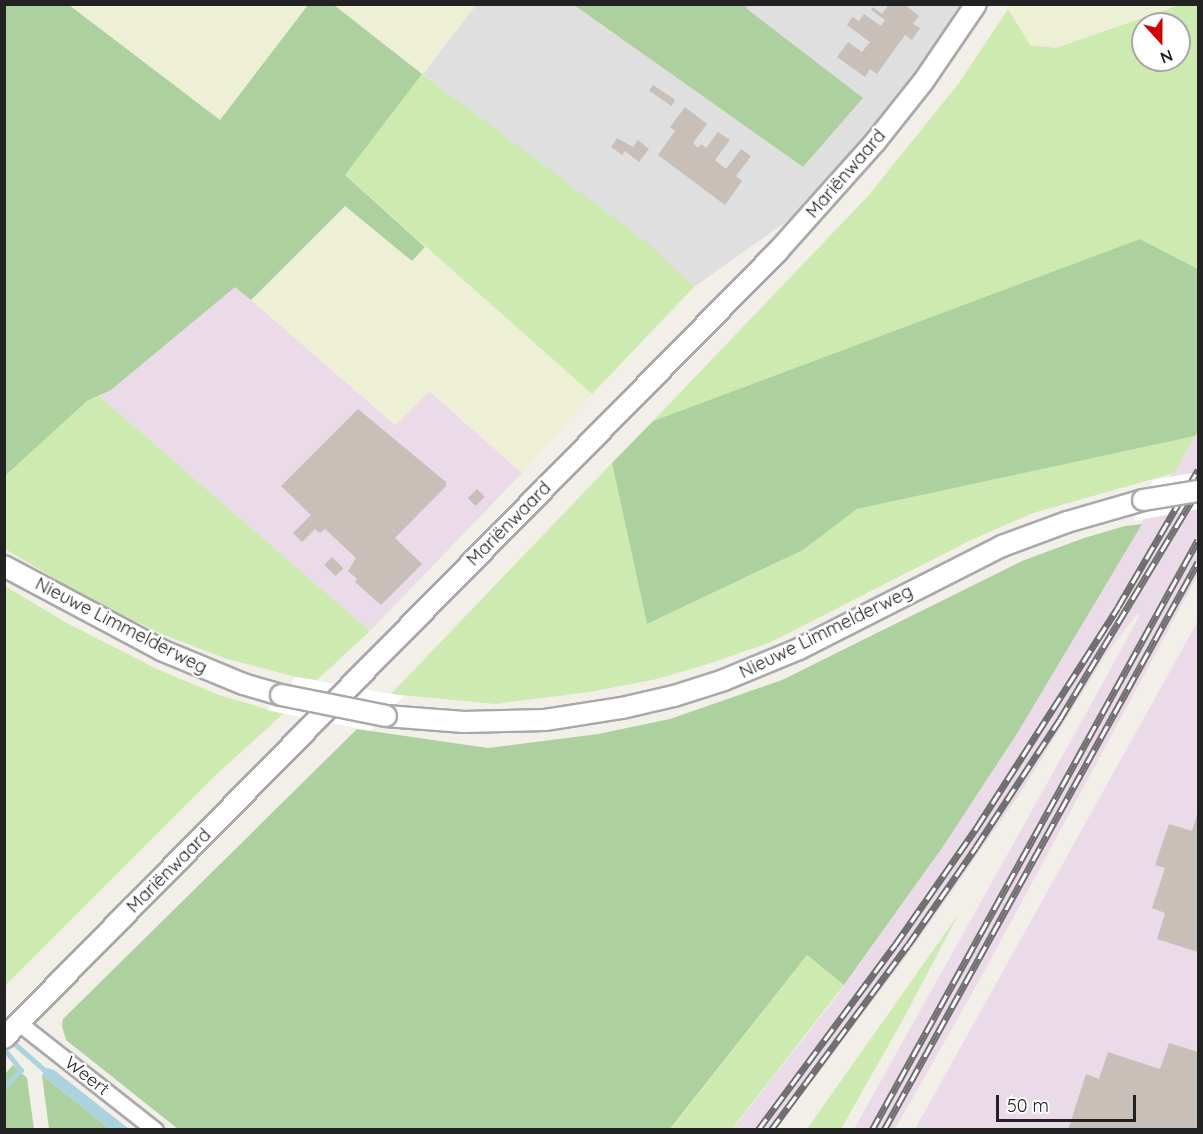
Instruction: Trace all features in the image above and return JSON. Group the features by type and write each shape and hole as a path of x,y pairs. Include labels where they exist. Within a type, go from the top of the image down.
{"street":[{"name":"Mariënwaard","path":"4,1038 778,251 876,141 923,82 976,4"},
{"name":"Nieuwe Limmelderweg","path":"4,566 161,650 225,677 281,695 386,716 464,722 545,720 622,708 674,696 724,680 799,649 1002,546 1067,522 1143,500 1198,491"},
{"name":"Weert","path":"18,1023 155,1130"}],"shaded area":[{"path":"476,5 574,5 803,167 745,5 974,5 877,125 797,214 694,287 423,74"},
{"path":"235,286 395,425 429,391 522,473 370,631 99,396 111,390"},
{"path":"1198,431 1198,575 979,981 895,1129 854,1129 1078,728 1140,615 1138,613 1107,653 1021,792 909,953 776,1129 732,1130 837,996 942,848"},
{"path":"1198,621 1198,1129 915,1129"}],"green space":[{"path":"5,4 69,5 220,120 308,5 334,5 422,74 345,175 425,247 412,261 345,206 251,300 235,287 111,390 87,401 5,476"},
{"path":"1011,4 1180,5 1160,12 1131,12 1131,22 1056,48 1030,45 1008,9"},
{"path":"69,5 308,5 220,120"},
{"path":"334,5 476,5 422,74"},
{"path":"574,5 745,5 747,9 863,98 803,167"},
{"path":"1180,5 1198,5 1198,269 1140,239 653,421 868,196 959,83 1008,9 1030,45 1056,48 1131,22 1131,72 1191,72 1191,12 1160,12"},
{"path":"422,74 649,244 694,287 592,394 345,175"},
{"path":"345,205 412,261 425,247 592,394 522,473 430,391 395,426 251,300"},
{"path":"1140,239 1198,269 1198,431 1195,436 857,509 803,550 647,624 612,463 653,421"},
{"path":"99,396 370,631 317,680 296,677 227,659 159,633 77,592 5,549 5,476 87,401"},
{"path":"1195,436 1174,473 1033,513 971,540 771,642 708,664 657,679 590,692 495,704 391,694 612,463 647,624 803,550 857,509"},
{"path":"1142,524 1018,732 942,848 844,985 807,955 670,1129 178,1129 66,1040 62,1026 63,1019 357,729 488,748 598,734 670,719 782,680 1022,561 1084,538 1125,526"},
{"path":"5,586 65,622 157,669 219,695 283,714 219,772 5,986"},
{"path":"958,915 905,1016 841,1129 807,1129"},
{"path":"807,955 844,985 732,1129 670,1130"},
{"path":"13,1065 27,1078 34,1129 5,1129 5,1074"},
{"path":"42,1075 110,1129 49,1129"}],"water":[{"path":"47,1068 54,1070 129,1129 110,1129 42,1075"}],"pier":[{"path":"1198,472 1198,509 1133,521 1153,480"},
{"path":"296,677 404,696 370,731 267,710"}],"building":[{"path":"889,4 904,4 919,16 913,24 920,28 912,40 905,35 877,74 870,69 865,77 837,57 848,42 862,52 870,42 847,25 852,17 859,21 864,14 881,26 885,20 871,10 873,7 882,14"},
{"path":"653,85 675,100 671,106 649,91"},
{"path":"685,107 707,124 693,143 698,148 701,144 706,148 718,132 730,140 715,160 726,169 741,149 751,156 736,176 742,181 725,205 658,155 675,131 670,127"},
{"path":"617,138 633,147 638,140 649,149 639,162 625,151 622,155 611,147"},
{"path":"358,409 446,482 446,486 395,538 422,564 381,605 355,582 357,579 348,571 356,558 325,529 320,533 315,529 302,542 293,533 311,515 281,486"},
{"path":"477,489 485,497 476,506 468,498"},
{"path":"332,557 343,568 336,576 324,565"},
{"path":"1198,812 1198,952 1157,939 1165,913 1152,908 1165,868 1155,865 1169,824 1192,831"},
{"path":"1169,1043 1198,1052 1198,1130 1068,1130 1086,1074 1099,1079 1108,1052 1160,1069"}],"waterway":[{"path":"9,1039 49,1074"},
{"path":"4,1049 21,1070 4,1087"}],"railway":[{"path":"758,1130 895,945 977,827 1118,607 1198,470"},
{"path":"771,1130 908,945 976,847 1060,719 1198,490"},
{"path":"872,1130 1198,540"},
{"path":"884,1130 1198,562"}]}
